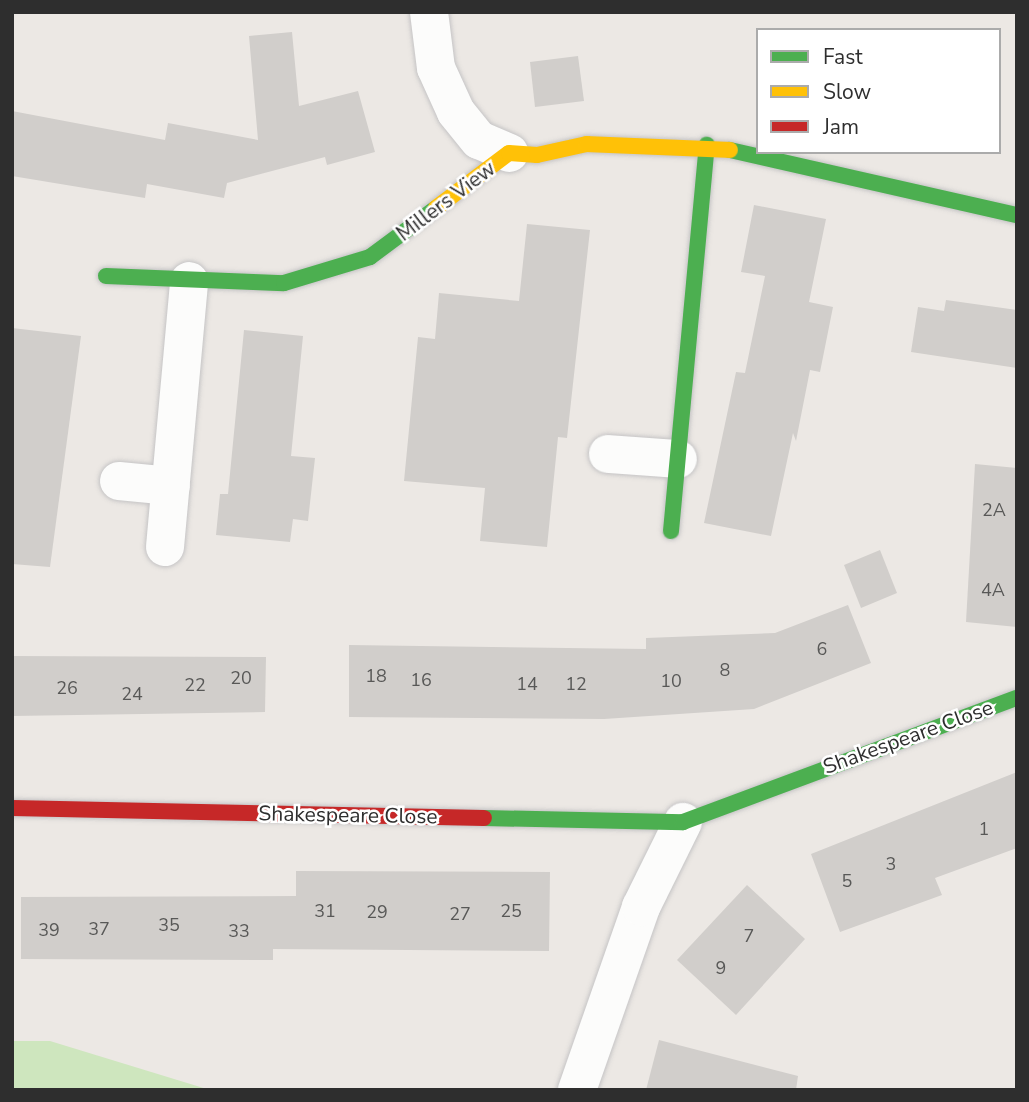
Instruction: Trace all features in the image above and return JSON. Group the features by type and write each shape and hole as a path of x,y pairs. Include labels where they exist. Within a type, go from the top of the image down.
{"street":[{"path":"429,12 436,68 456,112 479,139 509,153"},
{"name":"Millers View","path":"106,276 284,283 370,257 509,153 537,155 587,144 707,145 1017,215"},
{"path":"671,531 707,145"},
{"path":"165,547 189,281"},
{"path":"608,454 678,459"},
{"path":"119,481 171,486"},
{"name":"Shakespeare Close","path":"12,808 683,822 905,734 1017,698"},
{"path":"577,1090 641,907 683,822"}],"green space":[{"path":"12,1041 50,1041 210,1090 12,1090"}],"building":[{"path":"292,32 299,106 358,91 375,152 327,165 325,157 227,183 224,198 147,184 145,198 12,176 12,111 165,140 168,123 258,140 249,36"},
{"path":"578,56 584,101 535,107 530,62"},
{"path":"754,205 826,219 809,302 833,307 820,372 810,370 796,441 793,433 771,536 704,523 736,372 745,373 765,276 741,272"},
{"path":"527,224 590,230 567,438 558,437 547,547 480,541 485,488 404,481 418,337 435,339 439,293 519,301"},
{"path":"946,300 1017,310 1017,368 911,352 918,307 944,311"},
{"path":"12,328 81,336 50,567 12,564"},
{"path":"244,330 303,336 291,456 315,458 308,521 293,519 290,542 216,535 220,494 228,494"},
{"path":"975,464 1017,468 1017,627 966,622"},
{"path":"880,550 897,593 861,608 844,565"},
{"path":"848,605 871,663 754,709 604,719 349,717 349,645 646,649 646,638 775,633"},
{"path":"12,656 266,657 265,712 12,716"},
{"path":"1017,772 1017,848 935,878 942,895 840,932 811,854"},
{"path":"296,871 550,872 549,951 273,949 273,960 21,959 21,897 296,896"},
{"path":"747,885 805,939 736,1015 677,960"},
{"path":"659,1040 798,1076 796,1090 646,1090"}],"traffic: fast":[{"path":"671,531 707,145"},
{"path":"730,150 1017,215"},
{"path":"106,276 284,283 370,257 436,208"},
{"path":"484,818 683,822 1017,698"}],"traffic: slow":[{"path":"436,208 509,153 537,155 587,144 730,150"}],"traffic: jam":[{"path":"12,808 484,818"}]}
